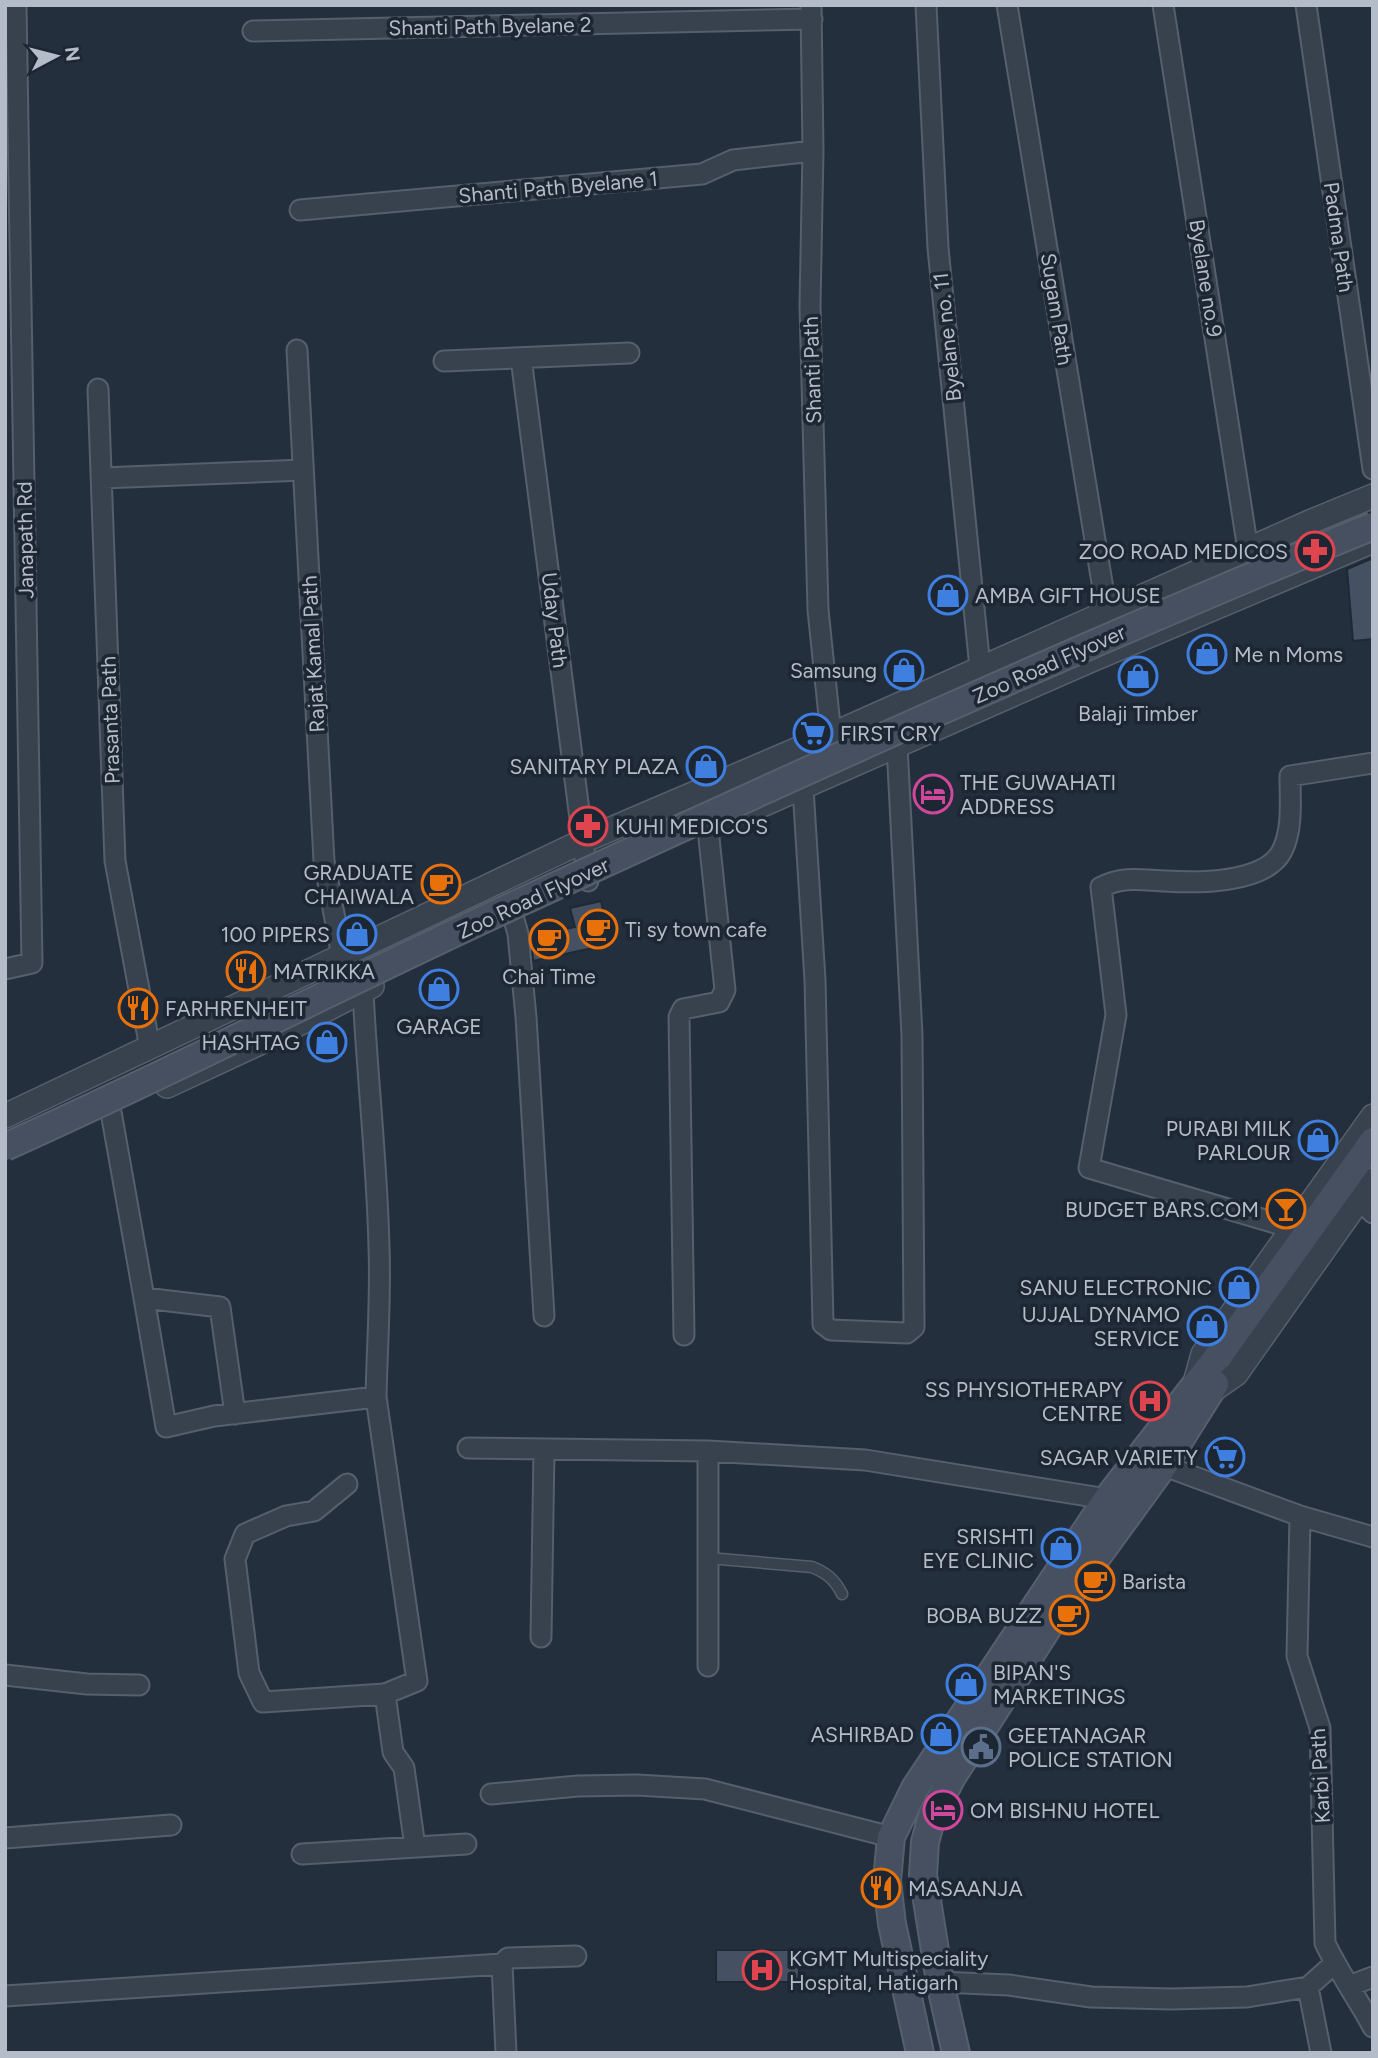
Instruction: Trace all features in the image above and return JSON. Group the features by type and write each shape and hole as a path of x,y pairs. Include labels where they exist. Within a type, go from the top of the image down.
{"main road":[{"name":"Zoo Road Flyover","path":"5,1128 165,1056 608,844 1373,508"},
{"name":"Zoo Road Flyover","path":"5,1147 157,1078 508,908 757,794 1108,638 1373,526"},
{"path":"956,2053 940,1982 923,1875 925,1842 933,1813 952,1777 1152,1462 1373,1141"},
{"path":"1232,1347 1373,1163"},
{"path":"920,2053 892,1924 887,1881 891,1837 915,1788 1107,1499 1152,1462"}],"street":[{"name":"Janapath Rd","path":"5,969 32,963 16,5"},
{"name":"Byelane no. 11","path":"926,5 938,248 980,668"},
{"name":"Sugam Path","path":"1007,5 1107,613"},
{"name":"Byelane no.9","path":"1163,5 1248,550"},
{"name":"Padma Path","path":"1306,5 1373,469"},
{"name":"Shanti Path Byelane 2","path":"253,32 811,12"},
{"name":"Shanti Path","path":"811,12 813,151 810,306 818,610 831,735"},
{"name":"Shanti Path Byelane 1","path":"300,210 702,174 733,160 813,151"},
{"name":"Rajat Kamal Path","path":"296,349 324,861 342,956"},
{"path":"444,361 629,353"},
{"name":"Uday Path","path":"521,358 588,883"},
{"name":"Prasanta Path","path":"98,389 115,860 150,1048"},
{"path":"102,478 303,470"},
{"path":"5,1116 583,841 831,735 1373,496"},
{"path":"5,1160 281,1033 513,916 1249,592 1373,541"},
{"path":"803,788 815,980 823,1325 831,1330 907,1333 914,1327 912,1035 897,746"},
{"path":"1292,1228 1089,1168 1116,1015 1101,887 1117,880 1206,883 1262,870 1281,853 1290,821 1290,776 1373,763"},
{"path":"684,1335 679,1017 683,1009 719,1002 725,990 708,829"},
{"path":"513,916 518,934 526,1017 544,1316"},
{"path":"347,1484 314,1511 286,1516 245,1534 235,1559 249,1672 263,1702 385,1694 417,1681 376,1396 380,1249 372,1095 366,1056 363,991"},
{"path":"111,1112 166,1427 235,1414 376,1396"},
{"path":"1373,1115 1203,1354 1202,1389 1236,1374 1366,1207 1373,1180"},
{"path":"144,1298 220,1307 235,1414"},
{"path":"468,1448 708,1451 865,1460 1107,1499"},
{"path":"541,1637 544,1450"},
{"path":"708,1451 708,1666"},
{"path":"1152,1462 1300,1516 1373,1537"},
{"name":"Karbi Path","path":"1300,1516 1297,1656 1320,1728 1325,1943 1373,2027"},
{"path":"5,1675 87,1684 139,1685"},
{"path":"385,1694 393,1752 404,1768 415,1847"},
{"path":"491,1794 590,1786 638,1785 705,1789 891,1837"},
{"path":"5,1838 171,1825"},
{"path":"302,1854 466,1844"},
{"path":"5,1996 502,1964 508,1958 576,1956"},
{"path":"940,1982 1009,1985 1091,1997 1247,1997 1308,1987 1335,1963"},
{"path":"502,1964 506,2053"},
{"path":"1349,1986 1373,1977"},
{"path":"1308,1987 1321,2053"}],"lane":[{"path":"709,1559 812,1567 826,1573 842,1594"}],"building":[{"path":"1373,558 1373,639 1353,641 1347,569"},
{"path":"601,901 611,944 533,961 531,936 575,927 570,908"},
{"path":"716,1950 799,1950 799,1982 716,1982"}],"place":[{"name":"ZOO ROAD MEDICOS","path":"1315,551"},
{"name":"AMBA GIFT HOUSE","path":"948,595"},
{"name":"Me n Moms","path":"1207,654"},
{"name":"Samsung","path":"904,670"},
{"name":"Balaji Timber","path":"1138,676"},
{"name":"FIRST CRY","path":"813,733"},
{"name":"SANITARY PLAZA","path":"706,766"},
{"name":"THE GUWAHATI ADDRESS","path":"933,794"},
{"name":"KUHI MEDICO'S","path":"588,826"},
{"name":"GRADUATE CHAIWALA","path":"441,884"},
{"name":"Ti sy town cafe","path":"598,929"},
{"name":"100 PIPERS","path":"357,934"},
{"name":"Chai Time","path":"549,939"},
{"name":"MATRIKKA","path":"246,971"},
{"name":"GARAGE","path":"439,989"},
{"name":"FARHRENHEIT","path":"138,1008"},
{"name":"HASHTAG","path":"327,1042"},
{"name":"PURABI MILK PARLOUR","path":"1318,1140"},
{"name":"BUDGET BARS.COM","path":"1286,1209"},
{"name":"SANU ELECTRONIC","path":"1239,1287"},
{"name":"UJJAL DYNAMO SERVICE","path":"1207,1326"},
{"name":"SS PHYSIOTHERAPY CENTRE","path":"1150,1401"},
{"name":"SAGAR VARIETY","path":"1225,1457"},
{"name":"SRISHTI EYE CLINIC","path":"1061,1548"},
{"name":"Barista","path":"1095,1581"},
{"name":"BOBA BUZZ","path":"1069,1615"},
{"name":"BIPAN'S MARKETINGS","path":"966,1684"},
{"name":"ASHIRBAD","path":"941,1734"},
{"name":"GEETANAGAR POLICE STATION","path":"981,1747"},
{"name":"OM BISHNU HOTEL","path":"943,1810"},
{"name":"MASAANJA","path":"881,1888"},
{"name":"KGMT Multispeciality Hospital, Hatigarh","path":"762,1970"}]}
